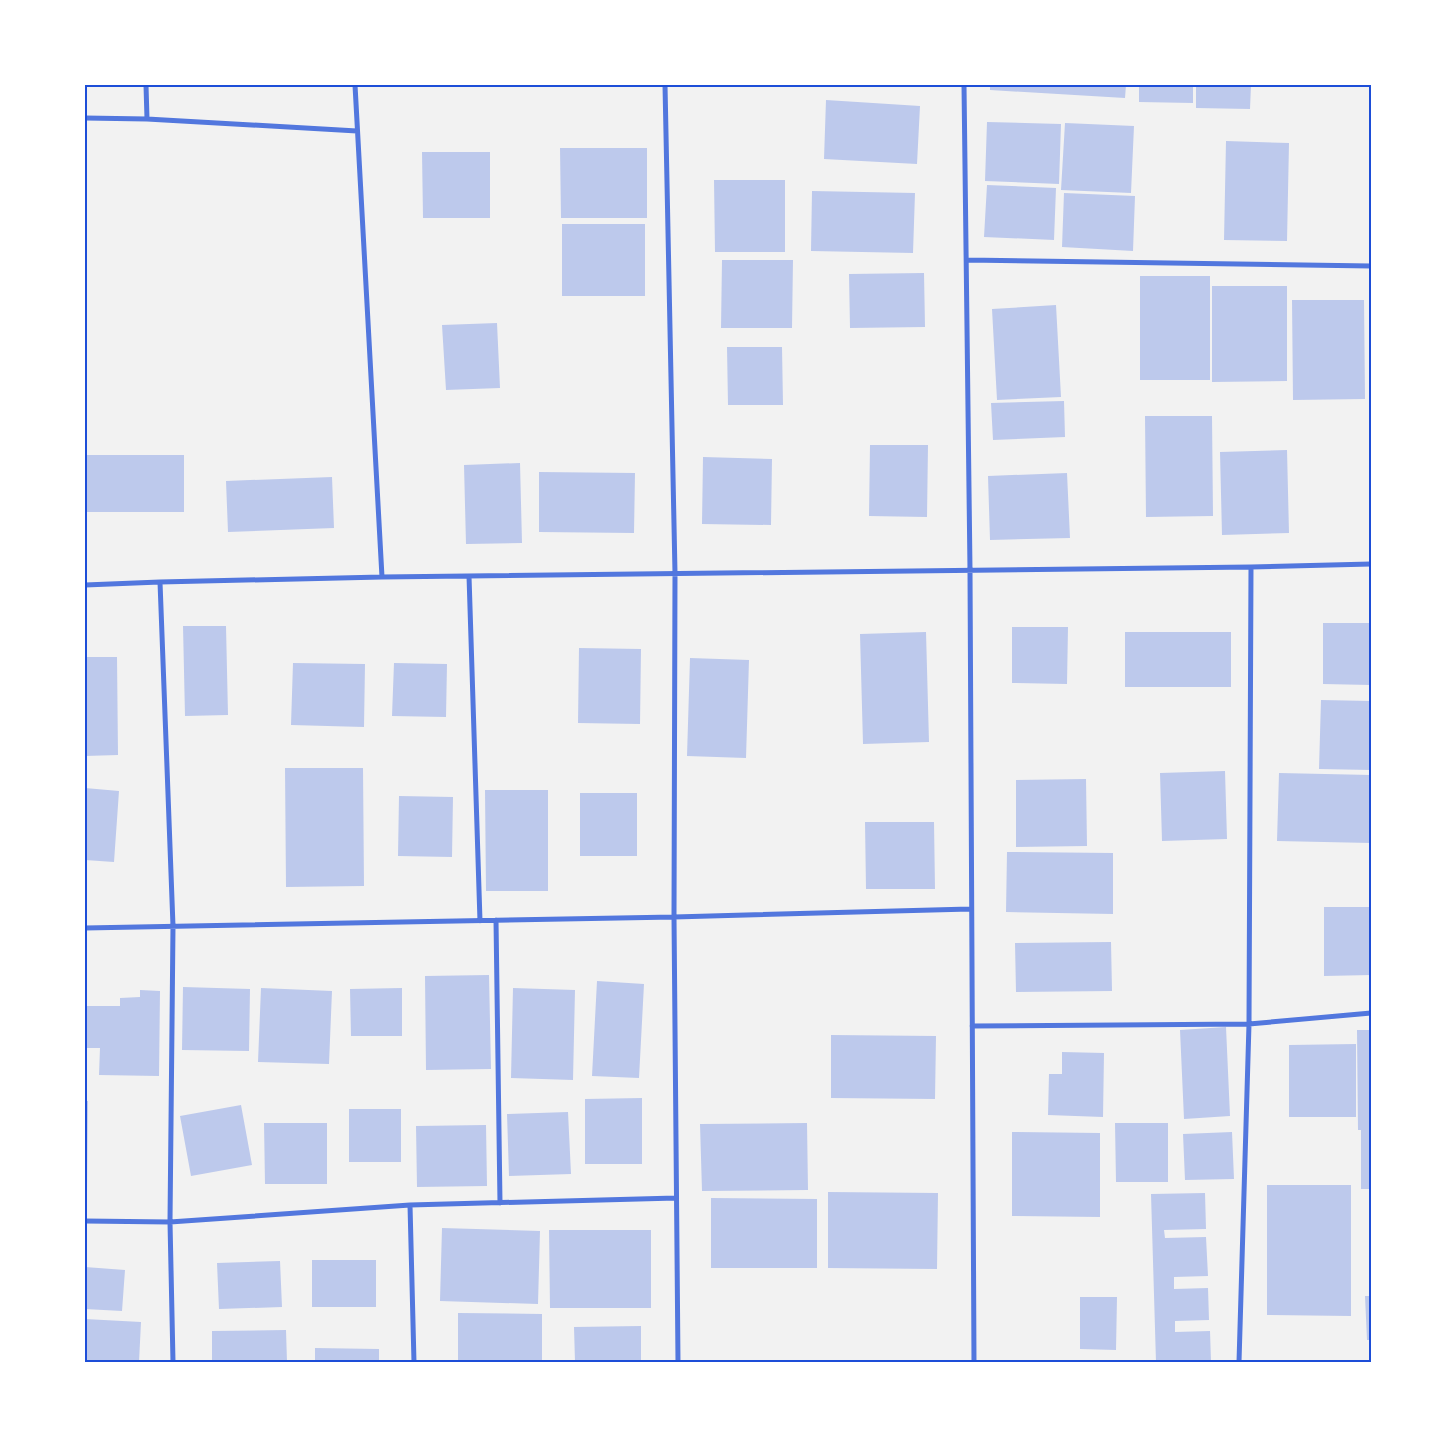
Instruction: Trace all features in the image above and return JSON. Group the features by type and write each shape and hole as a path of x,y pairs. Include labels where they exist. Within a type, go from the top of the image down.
{"street":[{"path":"146,85 147,119"},
{"path":"355,85 382,577"},
{"path":"665,85 674,573 674,917 678,1362"},
{"path":"964,85 970,570 970,909 974,1362"},
{"path":"85,118 147,119 357,131"},
{"path":"967,260 1371,266"},
{"path":"85,585 382,577 1371,564"},
{"path":"1238,1362 1249,1024 1251,567"},
{"path":"469,576 480,921"},
{"path":"160,582 173,926 170,1222 173,1362"},
{"path":"85,928 674,917 970,909"},
{"path":"496,920 500,1203"},
{"path":"972,1026 1249,1024 1371,1013"},
{"path":"85,1221 170,1222 410,1205 676,1198"},
{"path":"410,1205 414,1362"}],"building":[{"path":"990,85 1126,85 1125,98 990,90"},
{"path":"1139,85 1193,85 1193,103 1139,102"},
{"path":"1196,85 1251,85 1250,109 1196,108"},
{"path":"826,100 920,106 917,164 824,159"},
{"path":"987,122 1061,124 1059,184 985,181"},
{"path":"1065,123 1134,126 1131,193 1061,190"},
{"path":"1226,141 1289,143 1287,241 1224,240"},
{"path":"560,148 647,148 647,218 561,218"},
{"path":"422,152 490,152 490,218 423,218"},
{"path":"714,180 785,180 785,252 715,252"},
{"path":"987,185 1056,188 1054,240 984,237"},
{"path":"812,191 915,193 913,253 811,251"},
{"path":"1064,193 1135,196 1133,251 1062,247"},
{"path":"562,224 645,224 645,296 562,296"},
{"path":"722,260 793,260 792,328 721,328"},
{"path":"924,273 925,327 850,328 849,274"},
{"path":"1140,276 1210,276 1210,380 1140,380"},
{"path":"1212,286 1287,286 1287,381 1212,382"},
{"path":"1292,300 1364,300 1365,399 1293,400"},
{"path":"1056,305 1061,397 997,400 992,309"},
{"path":"497,323 500,388 446,390 442,325"},
{"path":"727,347 782,347 783,405 728,405"},
{"path":"1064,401 1065,437 993,440 991,403"},
{"path":"1145,416 1212,416 1213,516 1146,517"},
{"path":"870,445 928,445 927,517 869,516"},
{"path":"1287,450 1289,533 1222,535 1220,452"},
{"path":"85,455 184,455 184,512 85,512"},
{"path":"703,457 772,459 771,525 702,524"},
{"path":"520,463 522,543 466,544 464,465"},
{"path":"539,472 635,473 634,533 539,532"},
{"path":"1067,473 1070,538 990,540 988,476"},
{"path":"332,477 334,528 228,532 226,481"},
{"path":"1323,623 1371,623 1371,685 1323,684"},
{"path":"183,626 226,626 228,715 185,716"},
{"path":"1012,627 1068,627 1067,684 1012,683"},
{"path":"926,632 929,742 863,744 860,634"},
{"path":"1125,632 1231,632 1231,687 1125,687"},
{"path":"579,648 641,649 640,724 578,723"},
{"path":"85,657 117,657 118,755 85,756"},
{"path":"690,658 749,660 746,758 687,756"},
{"path":"293,663 365,664 364,727 291,725"},
{"path":"394,663 447,664 446,717 392,716"},
{"path":"1321,700 1371,701 1371,770 1319,769"},
{"path":"285,768 363,768 364,886 286,887"},
{"path":"1225,771 1227,839 1162,841 1160,773"},
{"path":"1279,773 1371,775 1371,843 1277,841"},
{"path":"1086,779 1087,846 1016,847 1016,780"},
{"path":"85,788 119,791 114,862 85,860"},
{"path":"485,790 548,790 548,891 486,891"},
{"path":"580,793 637,793 637,856 580,856"},
{"path":"399,796 453,797 452,857 398,856"},
{"path":"865,822 934,822 935,889 866,889"},
{"path":"1007,852 1113,853 1113,914 1006,912"},
{"path":"1324,907 1371,907 1371,975 1324,976"},
{"path":"1111,942 1112,991 1016,992 1015,943"},
{"path":"489,975 491,1069 426,1070 425,976"},
{"path":"597,981 644,984 639,1078 592,1076"},
{"path":"183,987 250,989 249,1051 182,1050"},
{"path":"261,988 332,991 329,1064 258,1062"},
{"path":"402,988 402,1036 351,1036 350,989"},
{"path":"513,988 575,990 573,1080 511,1078"},
{"path":"140,990 160,991 159,1076 99,1075 100,1048 85,1048 85,1006 120,1006 120,998 140,997"},
{"path":"1226,1027 1230,1116 1184,1119 1180,1030"},
{"path":"1357,1030 1371,1030 1371,1189 1361,1189 1361,1130 1358,1130"},
{"path":"831,1035 936,1036 935,1099 831,1098"},
{"path":"1356,1044 1356,1117 1289,1117 1289,1045"},
{"path":"1062,1052 1104,1053 1103,1117 1048,1115 1049,1074 1062,1074"},
{"path":"642,1098 642,1164 585,1164 585,1099"},
{"path":"85,1101 88,1101 87,1192 85,1192"},
{"path":"241,1105 252,1165 191,1176 180,1116"},
{"path":"349,1109 401,1109 401,1162 349,1162"},
{"path":"568,1112 571,1174 509,1176 507,1114"},
{"path":"264,1123 327,1123 327,1184 265,1184"},
{"path":"807,1123 808,1190 702,1191 700,1124"},
{"path":"1115,1123 1168,1123 1168,1182 1116,1182"},
{"path":"486,1125 487,1186 417,1187 416,1126"},
{"path":"1012,1132 1100,1133 1100,1217 1012,1216"},
{"path":"1232,1132 1234,1179 1185,1180 1183,1134"},
{"path":"1267,1185 1351,1185 1351,1316 1267,1315"},
{"path":"828,1192 938,1193 937,1269 828,1268"},
{"path":"1205,1193 1206,1229 1164,1230 1165,1238 1206,1237 1208,1276 1174,1277 1174,1289 1208,1288 1209,1320 1175,1321 1175,1332 1210,1331 1211,1362 1156,1362 1151,1194"},
{"path":"711,1198 817,1199 817,1268 711,1268"},
{"path":"442,1228 540,1231 538,1304 440,1301"},
{"path":"549,1230 651,1230 651,1308 550,1308"},
{"path":"312,1260 376,1260 376,1307 312,1307"},
{"path":"280,1261 282,1307 219,1309 217,1263"},
{"path":"85,1267 125,1270 122,1311 85,1309"},
{"path":"1365,1296 1371,1296 1371,1340 1367,1340"},
{"path":"1080,1297 1117,1297 1116,1350 1080,1349"},
{"path":"458,1313 542,1314 542,1362 458,1362"},
{"path":"85,1319 141,1322 139,1362 85,1362"},
{"path":"641,1326 641,1362 575,1362 574,1327"},
{"path":"286,1330 287,1362 212,1362 212,1331"},
{"path":"315,1348 379,1349 379,1362 315,1362"}]}
